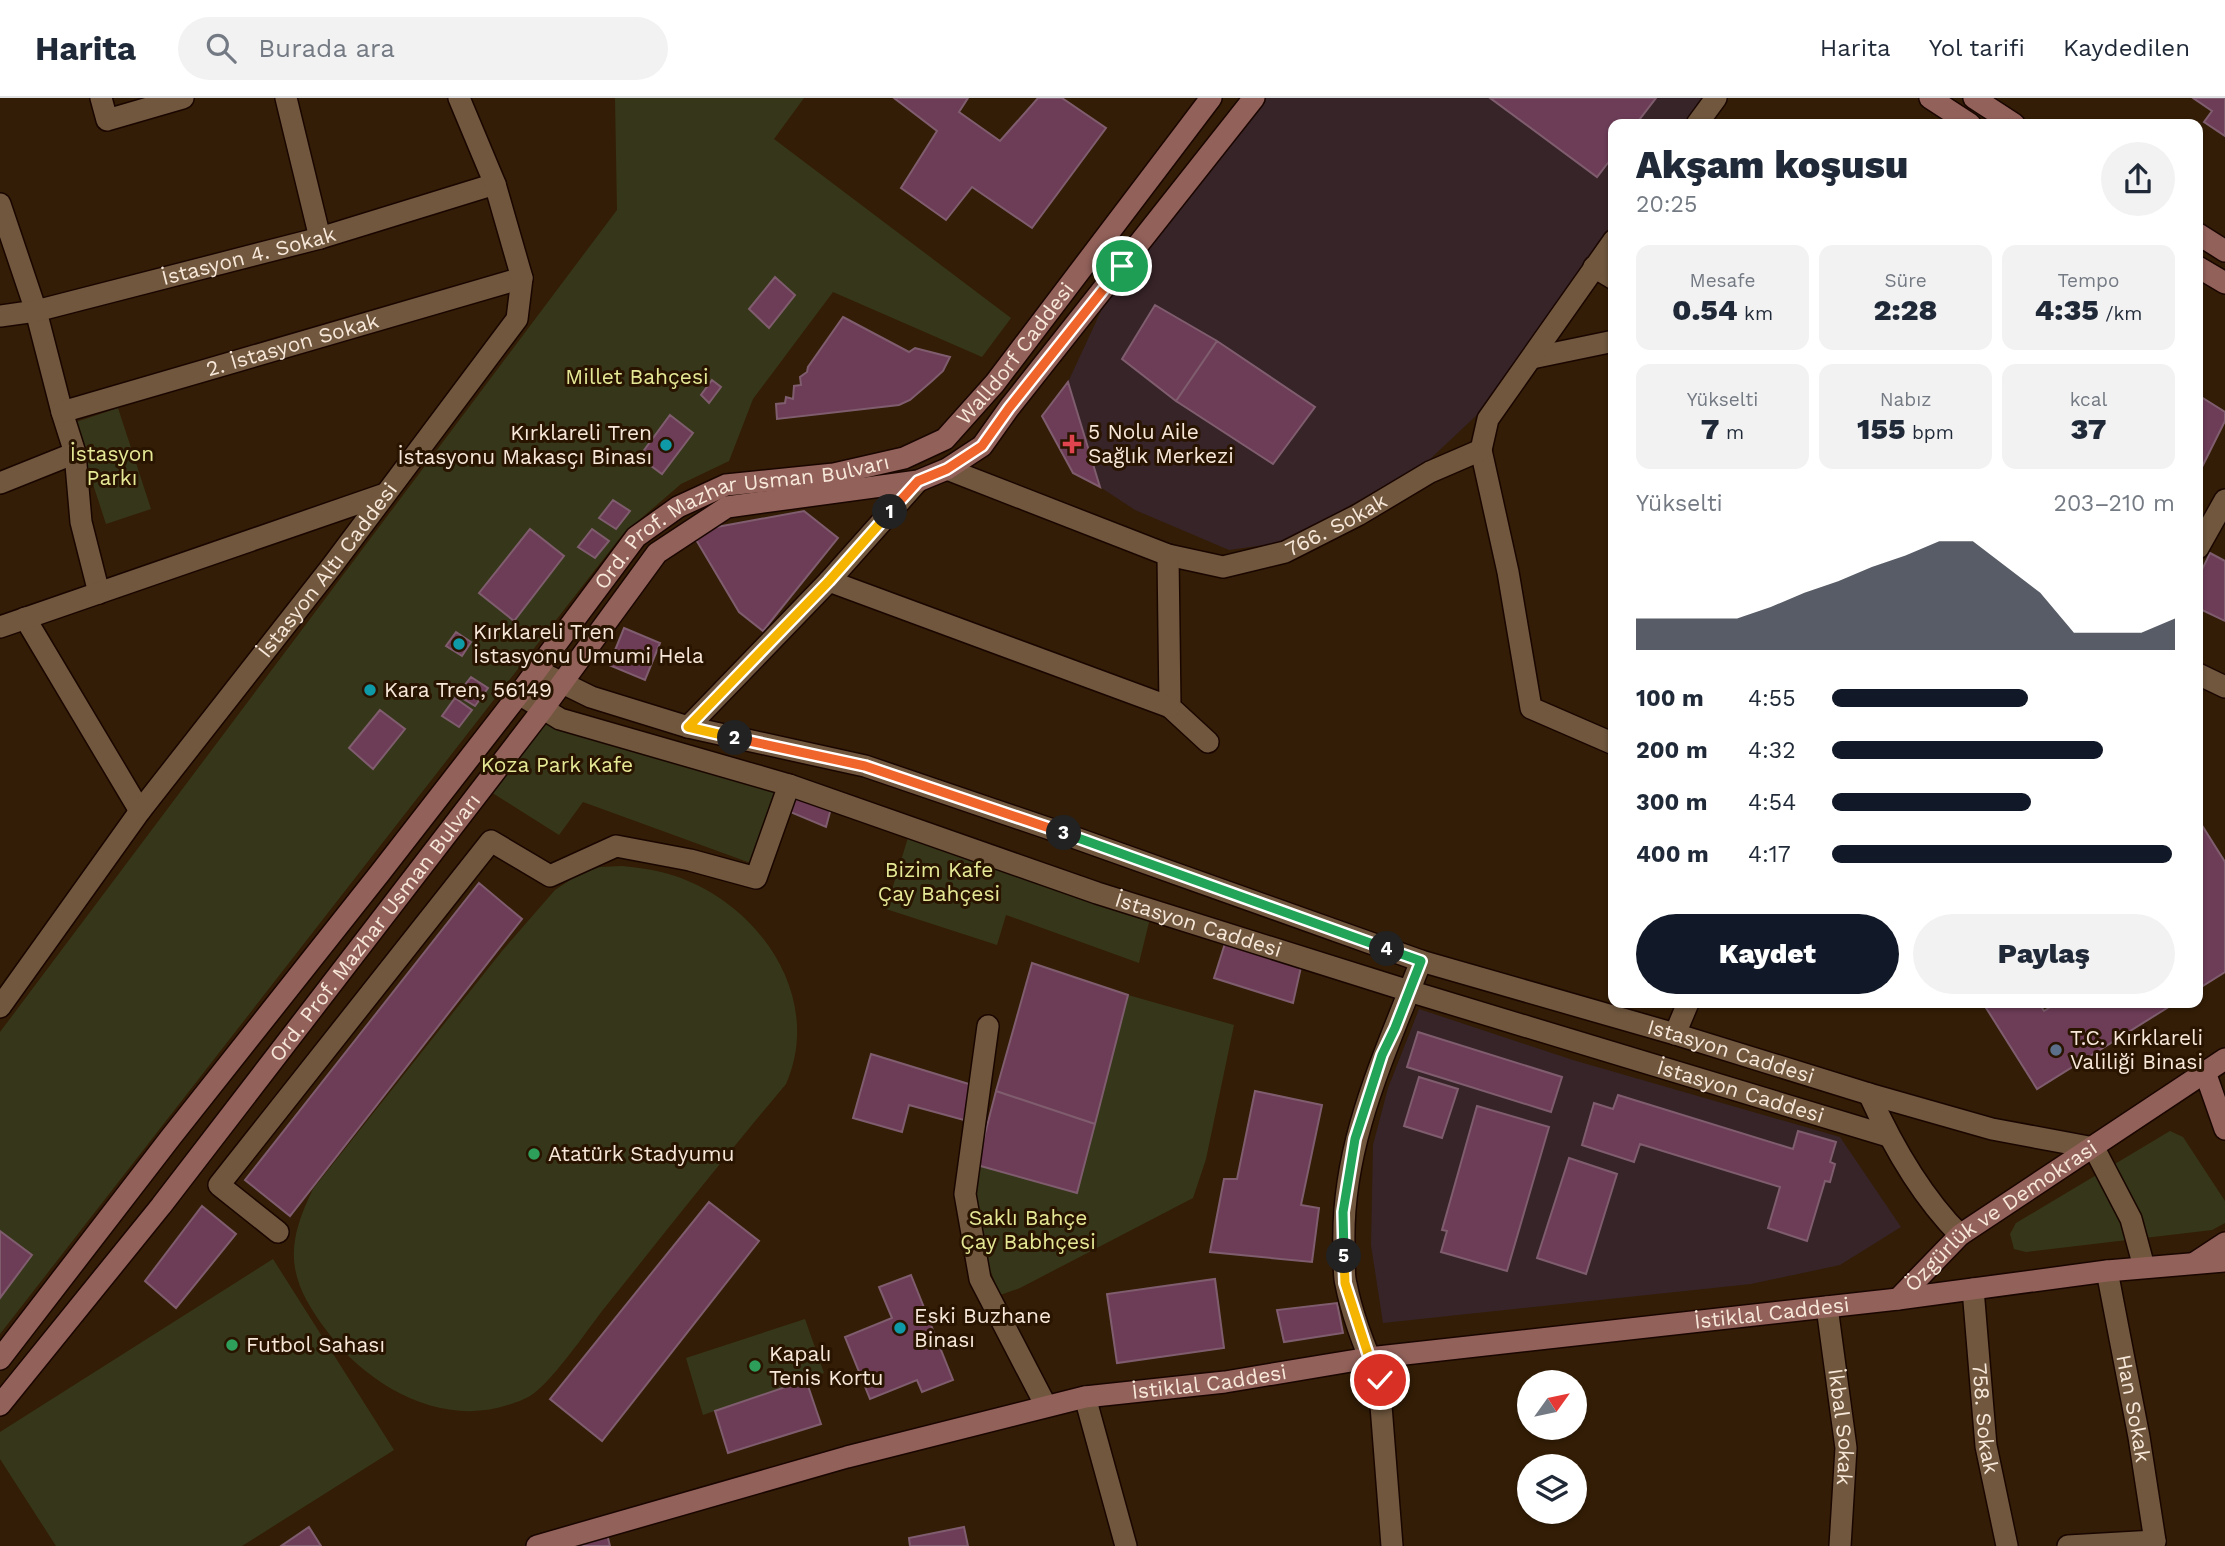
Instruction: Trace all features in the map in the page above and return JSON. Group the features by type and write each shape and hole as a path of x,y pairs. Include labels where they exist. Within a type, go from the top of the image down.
{"main road":[{"name":"Walldorf Caddesi","path":"945,439 995,383 1211,98"},
{"name":"Walldorf Caddesi","path":"947,469 982,446 1009,408 1254,98"},
{"path":"1930,98 1961,116"},
{"path":"1974,98 2006,119"},
{"path":"2203,237 2225,251"},
{"path":"2203,270 2225,283"},
{"name":"Ord. Prof. Mazhar Usman Bulvarı","path":"0,1359 519,694 636,537 678,506 726,485 834,474 905,458 945,439"},
{"name":"Ord. Prof. Mazhar Usman Bulvarı","path":"0,1405 161,1206 543,709 657,553 727,507 918,481 947,469"},
{"name":"Özgürlük ve Demokrasi","path":"1898,1299 1960,1236 2225,1059"},
{"path":"2205,1072 2225,1129"},
{"path":"2194,1263 2225,1243"},
{"name":"Özgürlük ve Demokrasi","path":"1898,1299 2107,1271 2225,1261"},
{"name":"İstiklal Caddesi","path":"537,1546 847,1457 1084,1397 1225,1382 1369,1357 1898,1299"}],"street":[{"path":"101,98 107,120 183,98"},
{"path":"286,98 320,238"},
{"name":"İstasyon Altı Caddesi","path":"0,1007 140,811 324,576 517,320 522,278 495,184 458,98"},
{"path":"1701,119 1716,98"},
{"name":"İstasyon 4. Sokak","path":"0,316 36,311 320,238 495,184"},
{"path":"0,204 36,311 75,453 81,522 99,593"},
{"path":"1608,248 1488,419 1481,450 1508,572 1531,708 1608,741"},
{"path":"1594,267 1608,275"},
{"name":"2. İstasyon Sokak","path":"62,412 522,278"},
{"path":"1532,358 1608,342"},
{"name":"766. Sokak","path":"947,469 1168,555 1223,567 1285,552 1358,515 1430,472 1481,450"},
{"path":"0,483 75,453"},
{"path":"688,727 829,581 918,481"},
{"path":"0,627 385,494"},
{"path":"2203,539 2225,499"},
{"path":"1168,555 1170,707"},
{"path":"829,581 1170,707 1208,742"},
{"path":"25,618 140,811"},
{"name":"Istasyon Caddesi","path":"536,670 591,697 688,727 865,766 1421,961 1992,1129 2094,1148"},
{"path":"2203,676 2225,687"},
{"name":"İstasyon Caddesi","path":"519,694 560,719 789,785 1097,893 1888,1136"},
{"path":"278,1232 219,1185 491,841 550,876 616,846 690,860 756,878 789,785"},
{"path":"1392,1546 1380,1380 1369,1357 1345,1283 1343,1212 1355,1139 1382,1055 1421,961"},
{"path":"1675,1034 1686,1008"},
{"path":"988,1026 965,1194 980,1279 1046,1406"},
{"path":"1869,1094 1888,1136 1939,1214 1960,1236"},
{"path":"2094,1148 2132,1219 2144,1268"},
{"name":"Han Sokak","path":"2107,1271 2138,1437 2154,1544"},
{"name":"758. Sokak","path":"1973,1289 1986,1446 2007,1546"},
{"name":"İkbal Sokak","path":"1827,1307 1846,1448 1840,1546"},
{"path":"1084,1397 1126,1546"},
{"path":"2068,1546 2154,1544"}],"shaded area":[{"path":"1254,98 1716,98 1701,119 1608,119 1608,248 1512,382 1428,461 1286,542 1229,550 1135,510 1100,487 1068,382 1122,266"},
{"path":"1419,1009 1573,1060 1840,1137 1901,1227 1840,1265 1751,1284 1383,1323 1371,1245 1373,1145 1388,1088"}],"green space":[{"name":"Millet Bahçesi","path":"615,98 804,98 774,139 1011,318 982,357 833,292 753,399 729,461 681,484 623,534 0,1334 0,1032 617,210"},
{"name":"İstasyon Parkı","path":"118,408 151,509 106,524 73,423"},
{"name":"Koza Park Kafe","path":"543,709 789,785 756,865 583,802 559,835 483,787"},
{"name":"Bizim Kafe Çay Bahçesi","path":"911,828 1152,910 1139,963 1006,915 997,945 886,909"},
{"name":"Atatürk Stadyumu","path":"622,866 669,874 705,889 733,908 757,931 776,958 790,987 796,1019 796,1051 786,1084 548,1380 530,1396 486,1410 460,1411 435,1407 411,1398 366,1372 330,1335 316,1316 298,1281 295,1265 294,1248 303,1211 313,1189 502,951 555,890 579,874 600,867"},
{"name":"Saklı Bahçe Çay Babhçesi","path":"1128,995 1234,1025 1206,1159 1193,1198 1020,1288 1000,1295 985,1257 974,1207 977,1165 1077,1193"},
{"path":"2170,1131 2183,1137 2225,1201 2225,1223 2212,1230 2026,1252 2014,1249 2010,1234 2016,1223"},
{"name":"Futbol Sahası","path":"273,1259 394,1450 242,1546 56,1546 0,1459 0,1432"},
{"name":"Kapalı Tenis Kortu","path":"805,1319 824,1373 703,1415 686,1358"}],"building":[{"path":"894,98 968,98 959,112 1000,141 1038,98 1062,98 1106,128 1032,228 972,187 946,220 901,188 937,131"},
{"path":"1490,98 1656,98 1640,119 1608,119 1608,163 1597,177"},
{"path":"2193,98 2225,98 2225,136 2204,122 2212,111"},
{"path":"775,277 795,295 769,328 749,309"},
{"path":"1155,305 1217,341 1176,401 1122,359"},
{"path":"843,317 909,352 915,348 950,357 943,371 910,400 899,405 777,419 776,404 785,403 786,397 793,399 794,386 801,385 800,377 807,372"},
{"path":"1217,341 1315,407 1273,464 1176,401"},
{"path":"712,380 721,387 709,403 701,395"},
{"name":"5 Nolu Aile Sağlık Merkezi","path":"1068,382 1100,487 1073,473 1042,416"},
{"path":"2203,398 2225,412 2225,421 2203,465"},
{"name":"Kırklareli Tren İstasyonu Makasçı Binası","path":"670,415 693,433 662,474 639,457"},
{"path":"613,500 630,511 616,529 599,518"},
{"path":"804,511 838,538 763,631 739,612 695,538 706,529"},
{"path":"530,529 564,556 514,621 479,593"},
{"path":"592,529 609,541 595,558 578,547"},
{"path":"2210,553 2225,561 2225,621 2203,610 2203,568"},
{"path":"624,628 660,643 645,680 609,665"},
{"name":"Kırklareli Tren İstasyonu Umumi Hela","path":"456,632 471,642 462,656 446,646"},
{"path":"471,677 488,688 475,706 457,695"},
{"path":"455,698 472,710 459,727 442,716"},
{"path":"380,710 405,729 373,769 349,748"},
{"path":"796,788 833,801 826,827 788,811"},
{"name":"T.C. Kırklareli Valiliği Binasi","path":"2203,827 2225,862 2225,972 2203,986"},
{"path":"479,883 522,919 290,1216 245,1180"},
{"path":"1228,934 1303,958 1293,1003 1214,978"},
{"path":"1032,963 1128,995 1095,1124 996,1091"},
{"name":"T.C. Kırklareli Valiliği Binasi","path":"1986,1008 2042,1008 2044,1011 2049,1008 2167,1008 2037,1089"},
{"path":"1418,1032 1562,1077 1551,1112 1407,1067"},
{"path":"871,1054 972,1085 964,1120 909,1105 902,1132 853,1118"},
{"path":"1419,1077 1458,1089 1442,1138 1404,1126"},
{"path":"996,1091 1095,1124 1077,1193 977,1165"},
{"path":"1255,1091 1322,1105 1301,1205 1319,1208 1312,1262 1210,1252 1224,1179 1237,1179"},
{"path":"1618,1095 1793,1149 1798,1131 1836,1142 1830,1162 1835,1164 1830,1182 1825,1181 1807,1241 1768,1228 1780,1187 1640,1144 1634,1162 1582,1145 1594,1103 1613,1109"},
{"path":"1477,1106 1549,1127 1507,1271 1441,1252 1447,1231 1442,1230"},
{"path":"1569,1158 1617,1174 1586,1274 1537,1258"},
{"path":"709,1202 759,1241 602,1441 550,1399"},
{"path":"202,1206 236,1234 176,1308 145,1281"},
{"path":"0,1231 32,1255 0,1298"},
{"name":"Eski Buzhane Binası","path":"911,1275 953,1380 922,1392 917,1380 870,1399 845,1337 892,1318 879,1287"},
{"path":"1215,1279 1224,1348 1117,1363 1107,1294"},
{"path":"1337,1303 1343,1333 1284,1342 1277,1310"},
{"path":"806,1380 821,1424 728,1453 715,1411"},
{"path":"309,1527 321,1546 281,1546"},
{"path":"964,1527 968,1546 910,1546 909,1538"},
{"path":"607,1534 610,1546 577,1546 576,1543"}],"place":[{"name":"5 Nolu Aile Sağlık Merkezi","path":"1072,444"},
{"name":"Kırklareli Tren İstasyonu Makasçı Binası","path":"666,445"},
{"name":"Kırklareli Tren İstasyonu Umumi Hela","path":"459,644"},
{"name":"Kara Tren, 56149","path":"370,690"},
{"name":"T.C. Kırklareli Valiliği Binasi","path":"2056,1050"},
{"name":"Atatürk Stadyumu","path":"534,1154"},
{"name":"Eski Buzhane Binası","path":"900,1328"},
{"name":"Futbol Sahası","path":"232,1345"},
{"name":"Kapalı Tenis Kortu","path":"755,1366"}],"route":[{"path":"1122,266 982,446 947,469 918,481 829,581 688,727 865,766 1421,961 1382,1055 1355,1139 1343,1212 1345,1283 1369,1357 1380,1380"}]}
